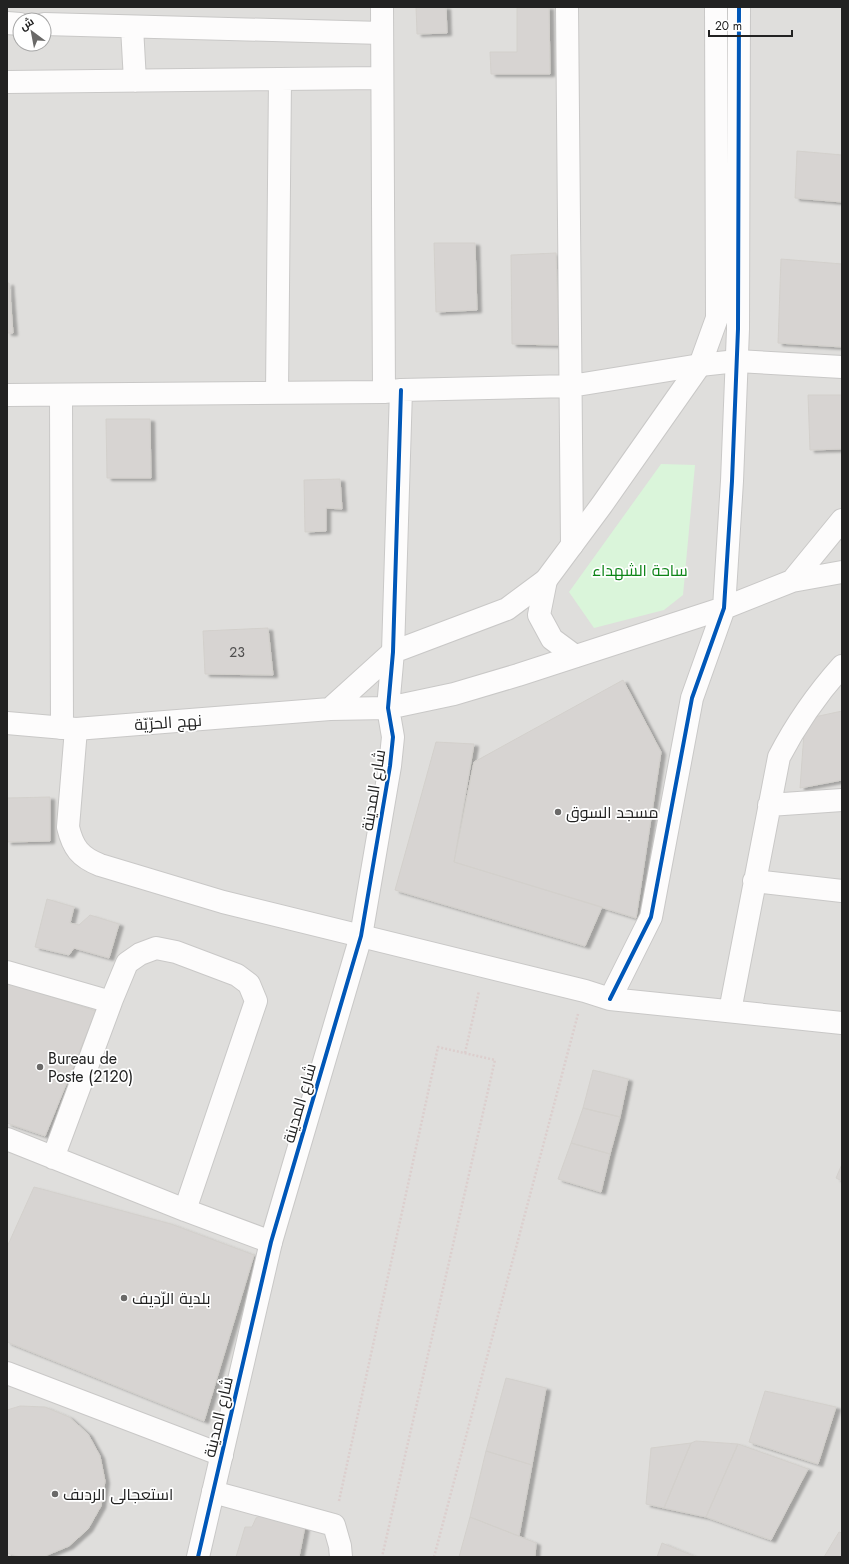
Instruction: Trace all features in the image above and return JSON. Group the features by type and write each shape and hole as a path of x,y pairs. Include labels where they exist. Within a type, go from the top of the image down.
{"street":[{"name":"شارع المدينة","path":"198,1557 271,1242 361,936 390,766 393,737 388,708 393,652 392,391 382,78 382,7"},
{"path":"567,7 572,545"},
{"path":"330,709 393,652 507,610 546,580 700,365 717,318 716,7"},
{"path":"616,1000 651,917 692,698 724,608 732,481 738,321 739,7"},
{"path":"52,24 382,33"},
{"path":"132,27 135,81"},
{"path":"7,82 382,78"},
{"path":"277,393 280,79"},
{"path":"7,395 277,393 571,386 700,365 737,361 842,367"},
{"path":"61,394 69,728 68,827 71,839 86,860 223,902 585,991 616,1000 842,1023"},
{"path":"792,581 842,520"},
{"name":"نهج الحرّيّة","path":"7,723 69,728 330,709 388,708 454,694 575,656 724,608 792,581 842,572"},
{"path":"546,580 540,615 552,639 575,656"},
{"path":"720,1010 754,880 779,757 791,734 820,691 842,666"},
{"path":"769,805 842,800"},
{"path":"754,880 842,891"},
{"path":"53,1158 110,1004 128,963 140,954 156,948 176,952 237,975 249,984 256,1001 185,1210"},
{"path":"7,972 111,1002 110,1004"},
{"path":"7,1139 185,1210 271,1242"},
{"path":"7,1373 222,1455"},
{"path":"213,1492 334,1525 340,1546 341,1557"}],"path":[{"path":"465,1053 484,967"},
{"path":"434,1557 585,991"},
{"path":"334,1525 438,1047 495,1060 382,1557"}],"shaded area":[{"path":"7,7 842,7 842,1557 7,1557"}],"green space":[{"name":"ساحة الشهداء","path":"661,464 695,465 683,595 664,610 594,628 569,592"}],"building":[{"path":"416,7 446,7 447,33 417,34"},
{"path":"549,7 550,74 491,74 490,52 517,52 517,8"},
{"path":"797,151 842,155 842,202 795,198"},
{"path":"434,243 475,243 477,310 436,312"},
{"path":"556,253 559,345 512,344 511,255"},
{"path":"781,259 842,264 842,347 778,343"},
{"path":"7,283 9,283 13,333 7,333"},
{"path":"808,395 842,395 842,449 810,450"},
{"path":"106,419 150,419 151,478 107,478"},
{"path":"340,479 342,509 326,508 326,531 305,532 304,480"},
{"path":"268,628 273,675 205,674 203,631"},
{"name":"مسجد السوق","path":"623,680 661,752 636,918 454,862 474,762"},
{"path":"842,711 842,780 800,788 805,719"},
{"path":"436,742 474,744 454,862 602,907 585,946 395,890"},
{"path":"50,797 50,841 7,842 7,798"},
{"path":"47,899 74,907 70,923 79,925 90,915 119,924 109,958 74,948 69,955 35,947"},
{"name":"Bureau de Poste (2120)","path":"7,982 96,1011 45,1136 7,1123"},
{"path":"593,1070 628,1079 620,1117 583,1108"},
{"path":"583,1108 620,1117 610,1154 571,1143"},
{"path":"571,1143 610,1154 601,1192 558,1179"},
{"path":"842,1164 842,1181 836,1178"},
{"name":"بلدية الرّديف","path":"34,1187 171,1224 254,1255 204,1421 7,1342 7,1247"},
{"path":"506,1378 546,1388 532,1465 486,1451"},
{"path":"765,1391 836,1407 818,1464 749,1442"},
{"name":"استعجالى الردىف","path":"20,1406 45,1407 69,1417 88,1434 100,1456 105,1481 101,1506 88,1529 69,1546 45,1556 20,1557 7,1553 7,1410"},
{"path":"696,1441 738,1444 706,1517 664,1508 691,1443"},
{"path":"691,1443 664,1508 646,1504 651,1448"},
{"path":"738,1444 808,1469 771,1540 706,1517"},
{"path":"486,1451 532,1465 519,1536 470,1517"},
{"path":"267,1512 306,1521 299,1557 236,1557 245,1527 252,1527 256,1518"},
{"path":"470,1517 536,1543 535,1557 459,1557"},
{"path":"839,1532 842,1533 842,1557 824,1557"},
{"path":"662,1543 696,1557 657,1557"}],"cycle path":[{"path":"610,999 651,917 692,698 724,608 732,481 738,329 739,7"},
{"path":"198,1557 271,1242 361,936 390,766 393,737 388,708 393,652 401,390"}],"place":[{"name":"مسجد السوق","path":"558,812"},
{"name":"Bureau de Poste (2120)","path":"40,1067"},
{"name":"بلدية الرّديف","path":"124,1298"},
{"name":"استعجالى الردىف","path":"55,1494"}]}
